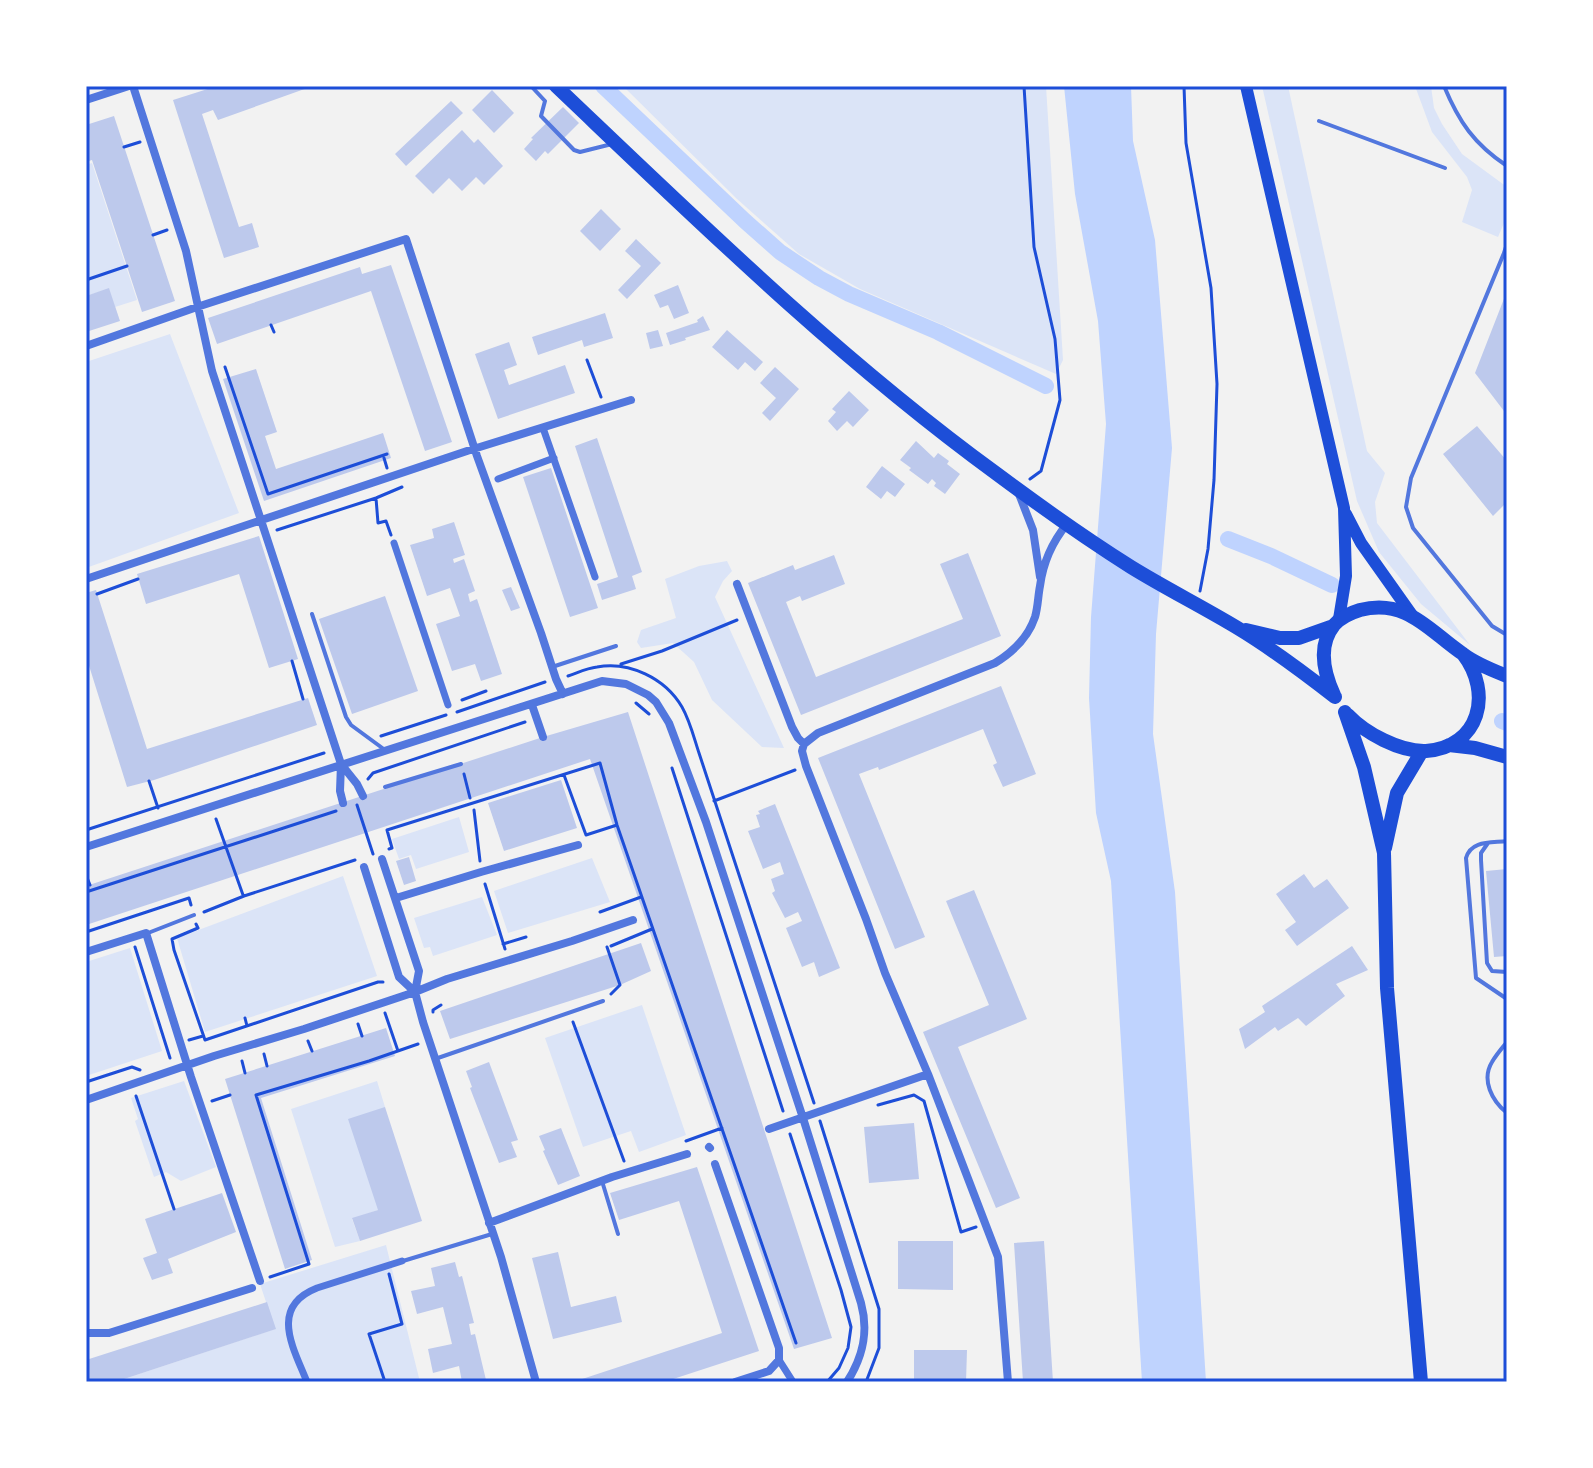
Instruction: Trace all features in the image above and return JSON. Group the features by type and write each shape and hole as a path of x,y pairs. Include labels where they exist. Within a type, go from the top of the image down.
{"main road":[{"path":"556,86 772,290 920,414 1067,524 1131,567 1238,628 1335,697"},
{"path":"1246,86 1344,508 1346,576 1323,663 1335,697 1357,725 1399,746 1422,751 1449,745 1507,757"},
{"path":"1344,508 1361,543 1412,615"},
{"path":"1238,628 1280,638 1299,638 1360,611 1393,608 1412,615 1463,654 1477,678 1479,706 1473,723 1449,745"},
{"path":"1463,654 1507,676"},
{"path":"1345,712 1364,767 1384,853 1387,988 1421,1382"},
{"path":"1384,853 1397,793 1422,751"}],"street":[{"path":"86,100 131,86 186,251 212,371 261,521 341,764 363,796"},
{"path":"86,346 406,239 475,449 563,694"},
{"path":"86,579 631,400"},
{"path":"543,428 595,577"},
{"path":"498,479 554,458"},
{"path":"1016,488 1033,530 1040,581"},
{"path":"1008,1382 998,1257 928,1074 885,973 802,751 804,744 818,733 995,663 1020,644 1035,616 1040,581 1050,549 1067,524"},
{"path":"394,543 448,705"},
{"path":"737,584 792,727 804,744"},
{"path":"86,847 602,681 626,684 648,695 669,723 706,822 865,1319 866,1335 861,1353 847,1382"},
{"path":"532,705 543,737"},
{"path":"341,764 343,806"},
{"path":"396,898 578,845"},
{"path":"382,859 419,971 415,992 501,1257 536,1382"},
{"path":"361,863 399,977 415,992"},
{"path":"86,1100 633,920"},
{"path":"86,952 146,933 260,1281"},
{"path":"769,1129 928,1074"},
{"path":"489,1223 602,1181 687,1154"},
{"path":"715,1164 779,1348 779,1360 793,1382"},
{"path":"307,1382 291,1342 287,1319 295,1302 306,1292 402,1261"},
{"path":"86,1333 109,1333 252,1288"},
{"path":"735,1382 769,1371 779,1360"}],"lane":[{"path":"531,86 545,101 541,116 574,150 580,152 616,143"},
{"path":"1444,86 1455,113 1478,145 1507,166"},
{"path":"1319,121 1445,168"},
{"path":"1507,244 1411,478 1406,507 1413,528 1492,626 1507,635"},
{"path":"312,614 346,717 351,725 385,750"},
{"path":"552,667 616,646"},
{"path":"385,787 461,764"},
{"path":"1507,841 1476,844 1466,858 1476,978 1507,999"},
{"path":"1488,843 1481,853 1487,963 1492,971 1507,972"},
{"path":"146,933 194,915"},
{"path":"435,1059 603,1001"},
{"path":"1507,1042 1489,1066 1487,1082 1492,1097 1507,1113"},
{"path":"602,1181 618,1234"},
{"path":"402,1261 492,1234"}],"path":[{"path":"1016,488 1041,471 1060,400 1055,339 1034,247 1024,86"},
{"path":"1184,86 1186,143 1211,288 1217,384 1213,494 1208,549 1197,605"},
{"path":"124,147 149,139"},
{"path":"86,280 127,266"},
{"path":"271,325 274,332"},
{"path":"587,360 605,408"},
{"path":"230,381 268,494 387,454"},
{"path":"376,498 378,523 386,521 394,543"},
{"path":"97,594 138,579"},
{"path":"373,739 595,667 617,665 662,651 748,616"},
{"path":"292,661 303,699"},
{"path":"617,665 659,682 671,692 682,708 695,741 879,1309 879,1348 866,1382"},
{"path":"462,700 486,691"},
{"path":"630,699 648,713 654,723"},
{"path":"368,781 373,773 537,718"},
{"path":"86,830 336,749"},
{"path":"669,761 851,1327 848,1348 839,1368 827,1382"},
{"path":"357,805 373,854 392,848 387,830 600,763 617,825 796,1343"},
{"path":"714,801 806,766"},
{"path":"373,773 375,781"},
{"path":"564,775 586,835 617,825"},
{"path":"149,781 158,808"},
{"path":"86,892 343,806"},
{"path":"474,810 481,872 510,960"},
{"path":"216,819 244,896"},
{"path":"194,915 244,896 361,863"},
{"path":"86,878 90,885"},
{"path":"600,912 642,897"},
{"path":"86,932 189,898 198,928 172,939 205,1040 383,982"},
{"path":"102,920 104,926"},
{"path":"603,1001 620,985 609,947 653,929"},
{"path":"503,944 526,937"},
{"path":"135,946 171,1060"},
{"path":"174,950 180,948"},
{"path":"385,1013 398,1051"},
{"path":"569,1013 628,1172"},
{"path":"245,1018 247,1026"},
{"path":"260,1281 309,1264 256,1095 418,1044"},
{"path":"242,1060 245,1073"},
{"path":"86,1082 132,1067 141,1071 149,1068"},
{"path":"201,1104 230,1095"},
{"path":"877,1106 914,1095 924,1101 961,1232 977,1227 981,1237"},
{"path":"135,1096 174,1209"},
{"path":"683,1142 722,1128"},
{"path":"713,1150 729,1150"},
{"path":"385,1382 369,1334 402,1324 387,1266"}],"shaded area":[{"path":"623,86 1046,86 1063,360 1056,374 860,289 799,254 737,199"},
{"path":"1262,86 1288,86 1367,451 1385,473 1375,502 1377,523 1470,645 1421,604 1379,552 1357,501"},
{"path":"1415,86 1431,86 1434,108 1462,154 1507,187 1507,216 1498,237 1462,222 1472,190 1467,177 1432,132"},
{"path":"92,163 137,300 115,307 109,289 86,296 86,165"},
{"path":"170,334 239,513 86,568 86,362"},
{"path":"727,561 732,571 715,597 784,748 762,747 712,700 694,662 673,643 641,648 637,642 641,630 676,618 665,579 699,566"},
{"path":"459,817 469,852 416,869 411,855 399,859 392,839"},
{"path":"592,858 610,902 508,933 494,891"},
{"path":"343,876 377,976 205,1032 177,938"},
{"path":"482,897 497,935 433,956 430,947 424,948 414,918"},
{"path":"130,948 162,1051 86,1076 86,962"},
{"path":"642,1005 686,1135 639,1152 631,1131 583,1147 545,1038"},
{"path":"184,1081 216,1167 181,1181 166,1172 154,1177 135,1121 138,1119 131,1098"},
{"path":"377,1081 385,1107 378,1210 352,1219 360,1241 335,1247 291,1109"},
{"path":"386,1245 420,1382 115,1382 275,1329 260,1284"}],"water":[{"path":"1064,86 1131,86 1133,141 1155,240 1172,448 1156,634 1153,734 1175,892 1206,1382 1142,1382 1111,881 1096,813 1089,698 1091,617 1106,424 1098,321 1075,194"}],"building":[{"path":"217,86 313,86 218,120 213,110 202,114 239,227 252,223 259,247 224,258 173,100"},
{"path":"492,90 514,113 494,133 472,110"},
{"path":"451,101 463,113 406,166 395,154"},
{"path":"563,107 579,123 548,154 545,151 536,161 524,149"},
{"path":"114,116 175,301 142,312 92,160 86,162 86,125"},
{"path":"462,130 474,143 478,139 503,166 484,185 476,177 462,191 449,178 433,194 415,176"},
{"path":"601,209 621,229 600,251 580,231"},
{"path":"636,239 661,263 627,299 618,290 641,266 625,251"},
{"path":"391,265 452,442 425,451 371,291 217,344 208,318 360,267 362,274"},
{"path":"678,285 689,313 674,319 668,305 660,308 654,295"},
{"path":"109,288 120,321 86,332 86,296"},
{"path":"1507,291 1507,415 1475,373"},
{"path":"605,313 613,338 584,347 582,340 538,355 532,337"},
{"path":"703,316 710,330 670,345 666,333 698,322"},
{"path":"658,330 663,346 650,349 646,333"},
{"path":"727,330 763,362 755,371 745,362 738,370 712,347"},
{"path":"509,342 517,365 504,370 509,385 565,365 575,393 498,419 475,354"},
{"path":"775,367 799,389 770,421 762,413 776,398 760,383"},
{"path":"256,369 277,432 265,436 276,469 383,433 391,458 264,501 223,379"},
{"path":"849,391 869,410 853,427 847,421 837,431 828,421 836,412 832,409"},
{"path":"1477,426 1507,461 1507,502 1493,516 1443,454"},
{"path":"597,438 642,572 632,576 636,589 602,600 597,584 618,577 575,446"},
{"path":"916,441 934,458 938,453 949,461 947,464 960,474 945,494 934,486 936,483 932,479 928,484 900,460"},
{"path":"882,466 905,484 895,497 887,491 881,499 866,487"},
{"path":"551,468 598,608 570,617 523,477"},
{"path":"454,522 465,555 453,559 454,563 464,559 475,591 468,594 470,602 477,599 502,674 481,681 475,664 452,671 436,624 460,616 450,588 427,596 410,545 434,538 432,529"},
{"path":"259,536 298,659 269,668 239,574 146,604 137,574"},
{"path":"968,553 1001,636 801,715 748,583 793,565 795,570 834,555 845,584 802,601 800,596 786,602 816,677 963,619 940,564"},
{"path":"511,587 520,608 511,611 502,590"},
{"path":"96,590 147,749 308,698 317,725 127,787 86,656 86,593"},
{"path":"385,596 418,691 352,714 319,619"},
{"path":"1001,686 1036,774 1003,787 983,729 879,770 878,767 859,774 925,937 895,949 818,758"},
{"path":"628,712 832,1338 794,1349 590,759 86,925 86,886"},
{"path":"561,780 577,828 504,851 488,803"},
{"path":"775,804 840,968 819,977 814,962 802,967 786,928 802,921 798,912 785,918 772,893 775,891 771,879 784,874 780,862 763,869 748,831 760,827 756,815 760,814 758,811"},
{"path":"409,857 416,881 404,885 396,861"},
{"path":"1507,869 1507,956 1494,957 1486,871"},
{"path":"1304,874 1314,888 1327,879 1349,908 1297,946 1285,930 1296,922 1276,894"},
{"path":"974,890 1027,1019 958,1047 1020,1198 996,1208 923,1032 989,1005 946,901"},
{"path":"641,943 651,971 620,985 450,1039 440,1011"},
{"path":"1352,946 1368,970 1336,984 1345,996 1306,1026 1298,1018 1278,1031 1275,1027 1245,1049 1239,1029 1265,1012 1262,1006"},
{"path":"386,1028 395,1056 261,1098 312,1260 285,1269 225,1079"},
{"path":"489,1062 518,1140 511,1142 517,1157 499,1163 466,1071"},
{"path":"385,1107 422,1221 360,1241 352,1218 378,1210 348,1119"},
{"path":"914,1123 919,1179 869,1183 864,1127"},
{"path":"561,1128 580,1176 558,1185 539,1136"},
{"path":"697,1167 759,1351 664,1382 573,1382 722,1333 679,1201 619,1220 610,1193"},
{"path":"222,1193 236,1232 168,1259 173,1273 152,1280 143,1258 157,1253 145,1219"},
{"path":"898,1241 953,1241 953,1290 898,1289"},
{"path":"1044,1241 1053,1382 1023,1382 1014,1243"},
{"path":"558,1252 571,1307 616,1296 622,1322 553,1339 532,1258"},
{"path":"455,1262 459,1277 462,1276 474,1323 469,1324 471,1335 475,1334 486,1380 482,1382 462,1382 459,1366 433,1373 428,1349 452,1344 443,1307 417,1314 411,1291 435,1286 431,1268"},
{"path":"267,1302 276,1329 115,1382 86,1382 86,1360"},
{"path":"914,1350 967,1350 966,1382 914,1382"}],"waterway":[{"path":"603,86 780,252 849,294 938,332 1046,386"},
{"path":"1228,539 1332,585"},
{"path":"1502,721 1507,723"}]}
